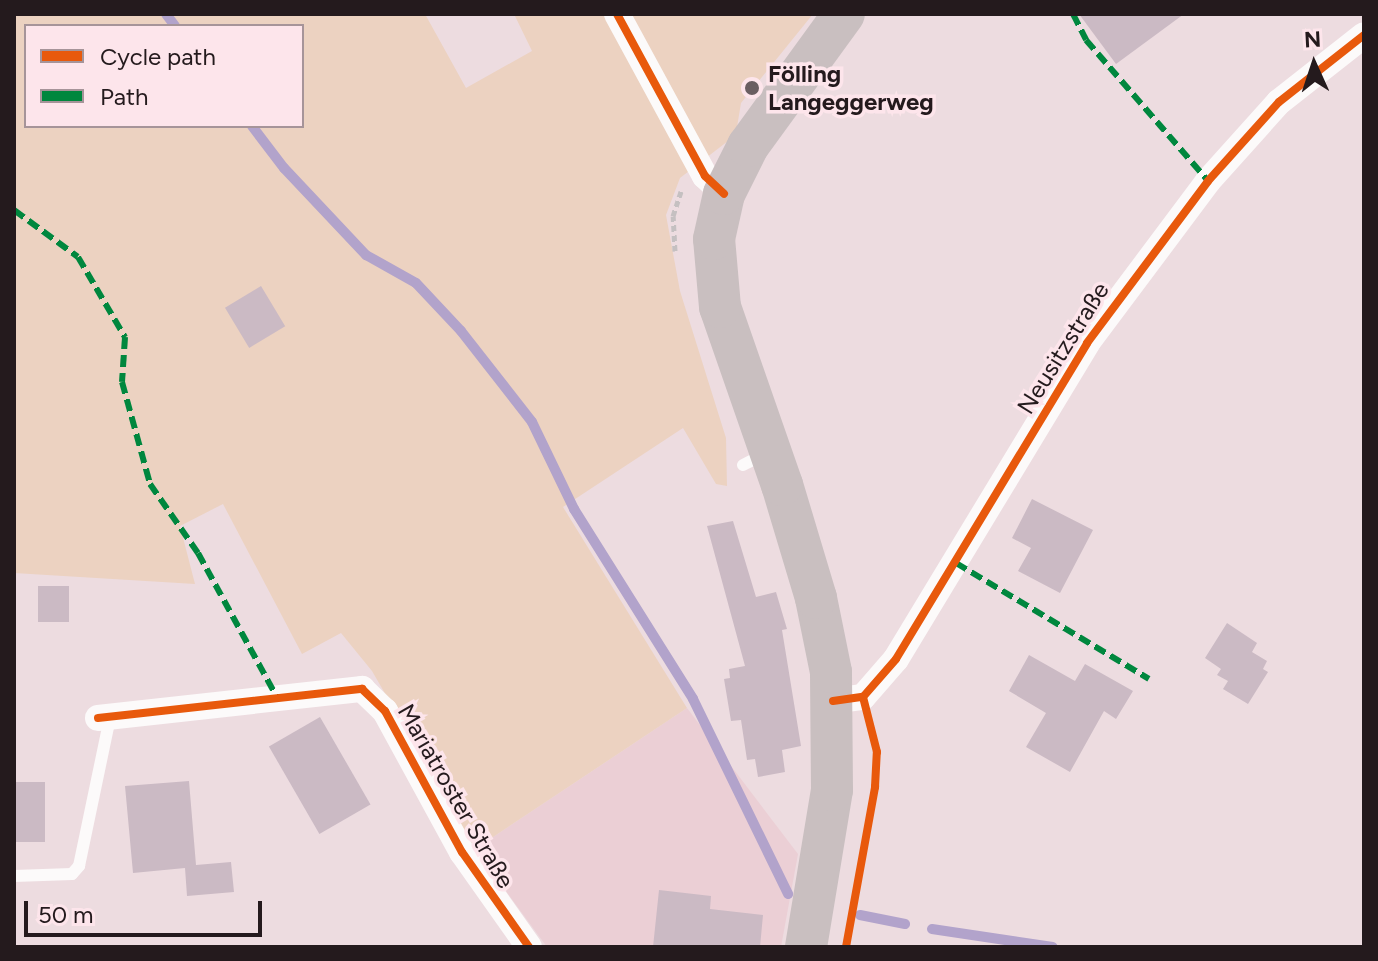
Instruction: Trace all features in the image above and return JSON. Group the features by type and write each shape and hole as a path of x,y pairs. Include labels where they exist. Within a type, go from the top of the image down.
{"main road":[{"path":"806,947 832,790 833,701 816,598 756,458 720,307 714,239 724,194 772,107 844,14"}],"street":[{"path":"617,14 705,176 724,194"},
{"name":"Neusitzstraße","path":"833,701 863,697 896,659 1087,343 1208,181 1279,102 1364,35"},
{"name":"Mariatroster Straße","path":"104,717 362,689 385,711 462,852 529,947"}],"lane":[{"path":"14,876 72,874 79,866 104,717"}],"shaded area":[{"path":"14,14 425,14 466,88 532,51 514,14 813,14 741,103 737,127 728,141 680,178 666,215 680,291 726,438 727,486 716,484 683,428 563,507 687,708 475,849 372,671 341,633 302,654 223,504 180,526 195,584 14,573"},
{"path":"687,708 798,854 781,947 547,947 475,849"}],"building":[{"path":"1079,14 1184,14 1116,64"},
{"path":"261,286 285,326 249,348 225,308"},
{"path":"1032,499 1093,530 1060,593 1018,571 1031,548 1012,538"},
{"path":"733,521 756,597 776,592 787,629 782,630 801,746 782,750 785,772 758,777 755,759 747,760 741,720 731,721 724,679 730,678 729,669 745,666 707,526"},
{"path":"38,586 69,586 69,622 38,622"},
{"path":"1227,623 1257,643 1252,652 1267,661 1263,669 1268,672 1248,704 1223,689 1228,681 1217,675 1221,669 1205,658"},
{"path":"1029,655 1075,681 1085,664 1133,691 1116,719 1104,711 1070,772 1026,747 1046,713 1009,691"},
{"path":"320,717 371,804 319,834 269,746"},
{"path":"189,781 196,865 231,862 234,892 187,896 185,868 133,873 125,786"},
{"path":"14,782 45,782 45,842 14,842"},
{"path":"659,890 711,896 710,909 763,915 760,947 653,947"}],"waterway":[{"path":"166,14 174,24"},
{"path":"254,128 284,168 366,255 416,283 461,331 532,422 574,509 693,699 788,894"},
{"path":"860,915 905,924"},
{"path":"932,929 1053,947"}],"marked path":[{"path":"1073,14 1086,40 1208,181"},
{"path":"14,210 78,257 125,337 122,382 150,484 198,553 277,697"},
{"path":"956,563 1149,679"}],"cycle path":[{"path":"617,14 705,176 724,194"},
{"path":"833,701 863,697 896,659 1087,343 1208,181 1279,102 1364,35"},
{"path":"98,718 362,689 385,711 462,852 529,947"},
{"path":"846,947 875,787 877,752 863,697"}],"place":[{"name":"Fölling Langeggerweg","path":"752,88"}]}
